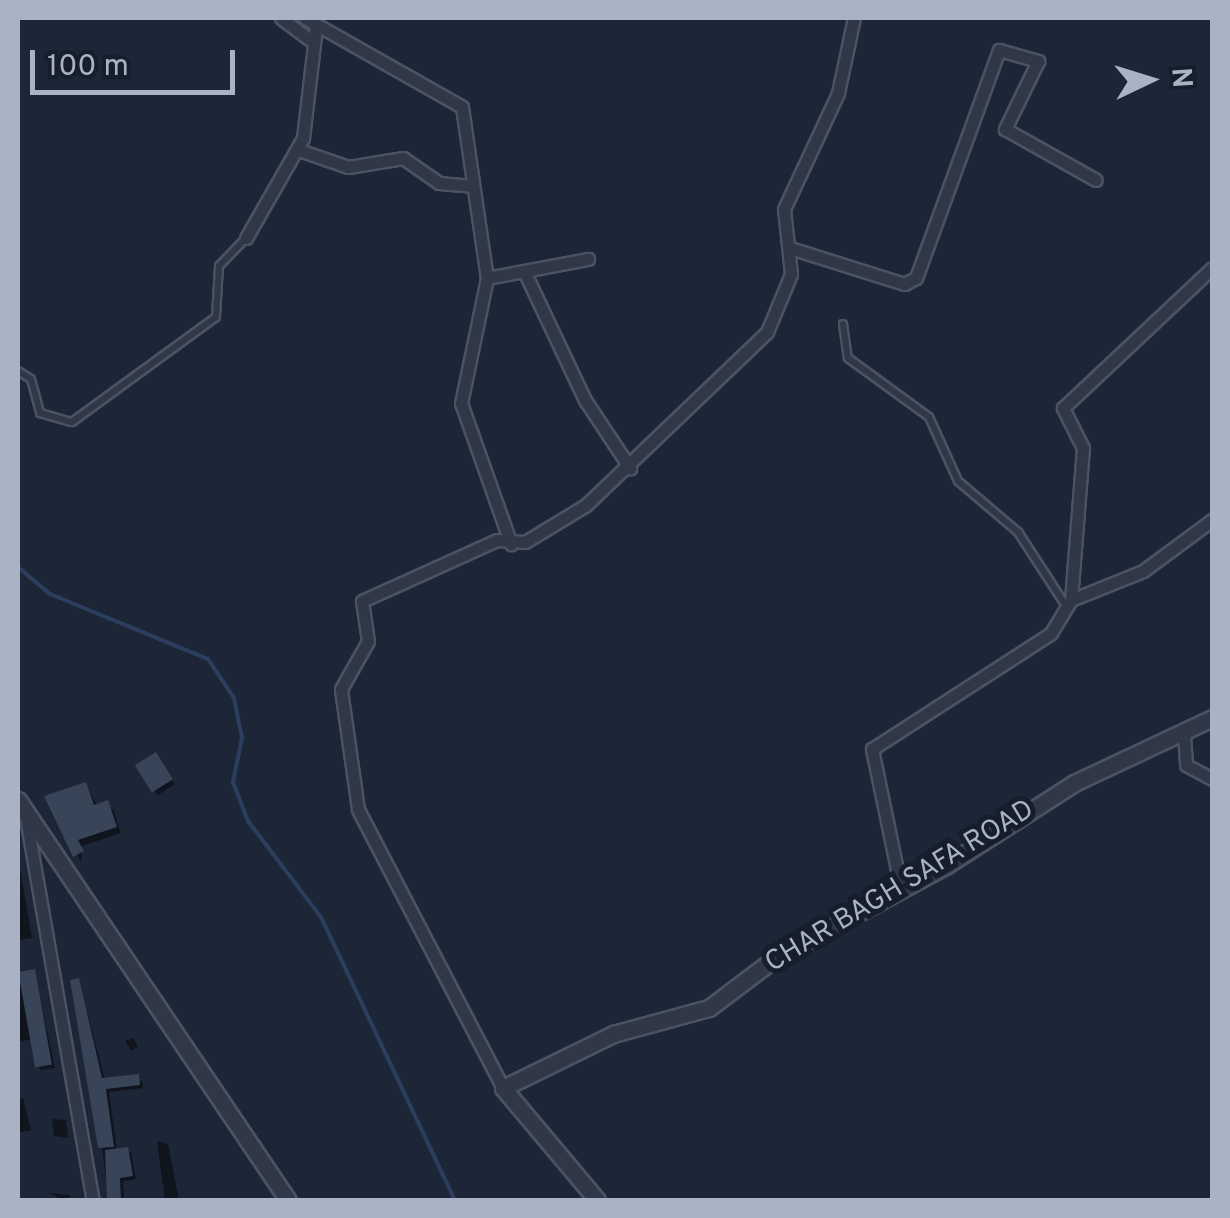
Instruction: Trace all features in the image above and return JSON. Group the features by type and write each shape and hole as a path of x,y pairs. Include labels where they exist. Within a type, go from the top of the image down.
{"street":[{"path":"282,18 309,40"},
{"path":"304,18 316,28 452,94 462,107 487,278 461,403 512,544"},
{"path":"597,1200 503,1088 358,809 342,689 368,641 362,601 498,540 512,544 586,505 630,468 767,332 788,287 790,248 784,209 838,93 854,18"},
{"path":"246,238 282,163 299,150 309,40 316,28"},
{"path":"790,248 904,284 916,278 1000,50 1038,61 1005,129 1096,180"},
{"path":"299,150 348,167 403,158 439,184 472,186"},
{"path":"487,278 588,258"},
{"path":"901,890 872,749 1051,633 1069,604 1084,448 1063,408 1212,268"},
{"path":"524,271 585,400 630,468"},
{"path":"1069,604 1143,571 1212,520"},
{"name":"CHAR BAGH SAFA ROAD","path":"503,1088 613,1034 709,1008 775,958 901,890 1074,782 1212,718"},
{"path":"1184,734 1186,765 1212,778"},
{"path":"20,809 93,1200"},
{"path":"20,809 288,1200"}],"lane":[{"path":"18,372 32,379 40,412 72,422 216,317 218,266 246,238"},
{"path":"843,324 848,358 930,417 958,481 1018,532 1069,604"}],"building":[{"path":"156,752 173,779 152,792 135,765"},
{"path":"86,782 94,805 108,800 117,827 78,840 84,851 73,857 44,796"},
{"path":"35,969 52,1065 35,1067 18,972"},
{"path":"79,978 102,1078 139,1074 140,1085 106,1089 114,1147 98,1148 70,980"},
{"path":"128,1147 133,1176 120,1178 121,1200 107,1199 105,1150"}],"waterway":[{"path":"18,567 50,594 208,659 234,698 242,738 233,782 248,821 321,917 455,1200"}]}
